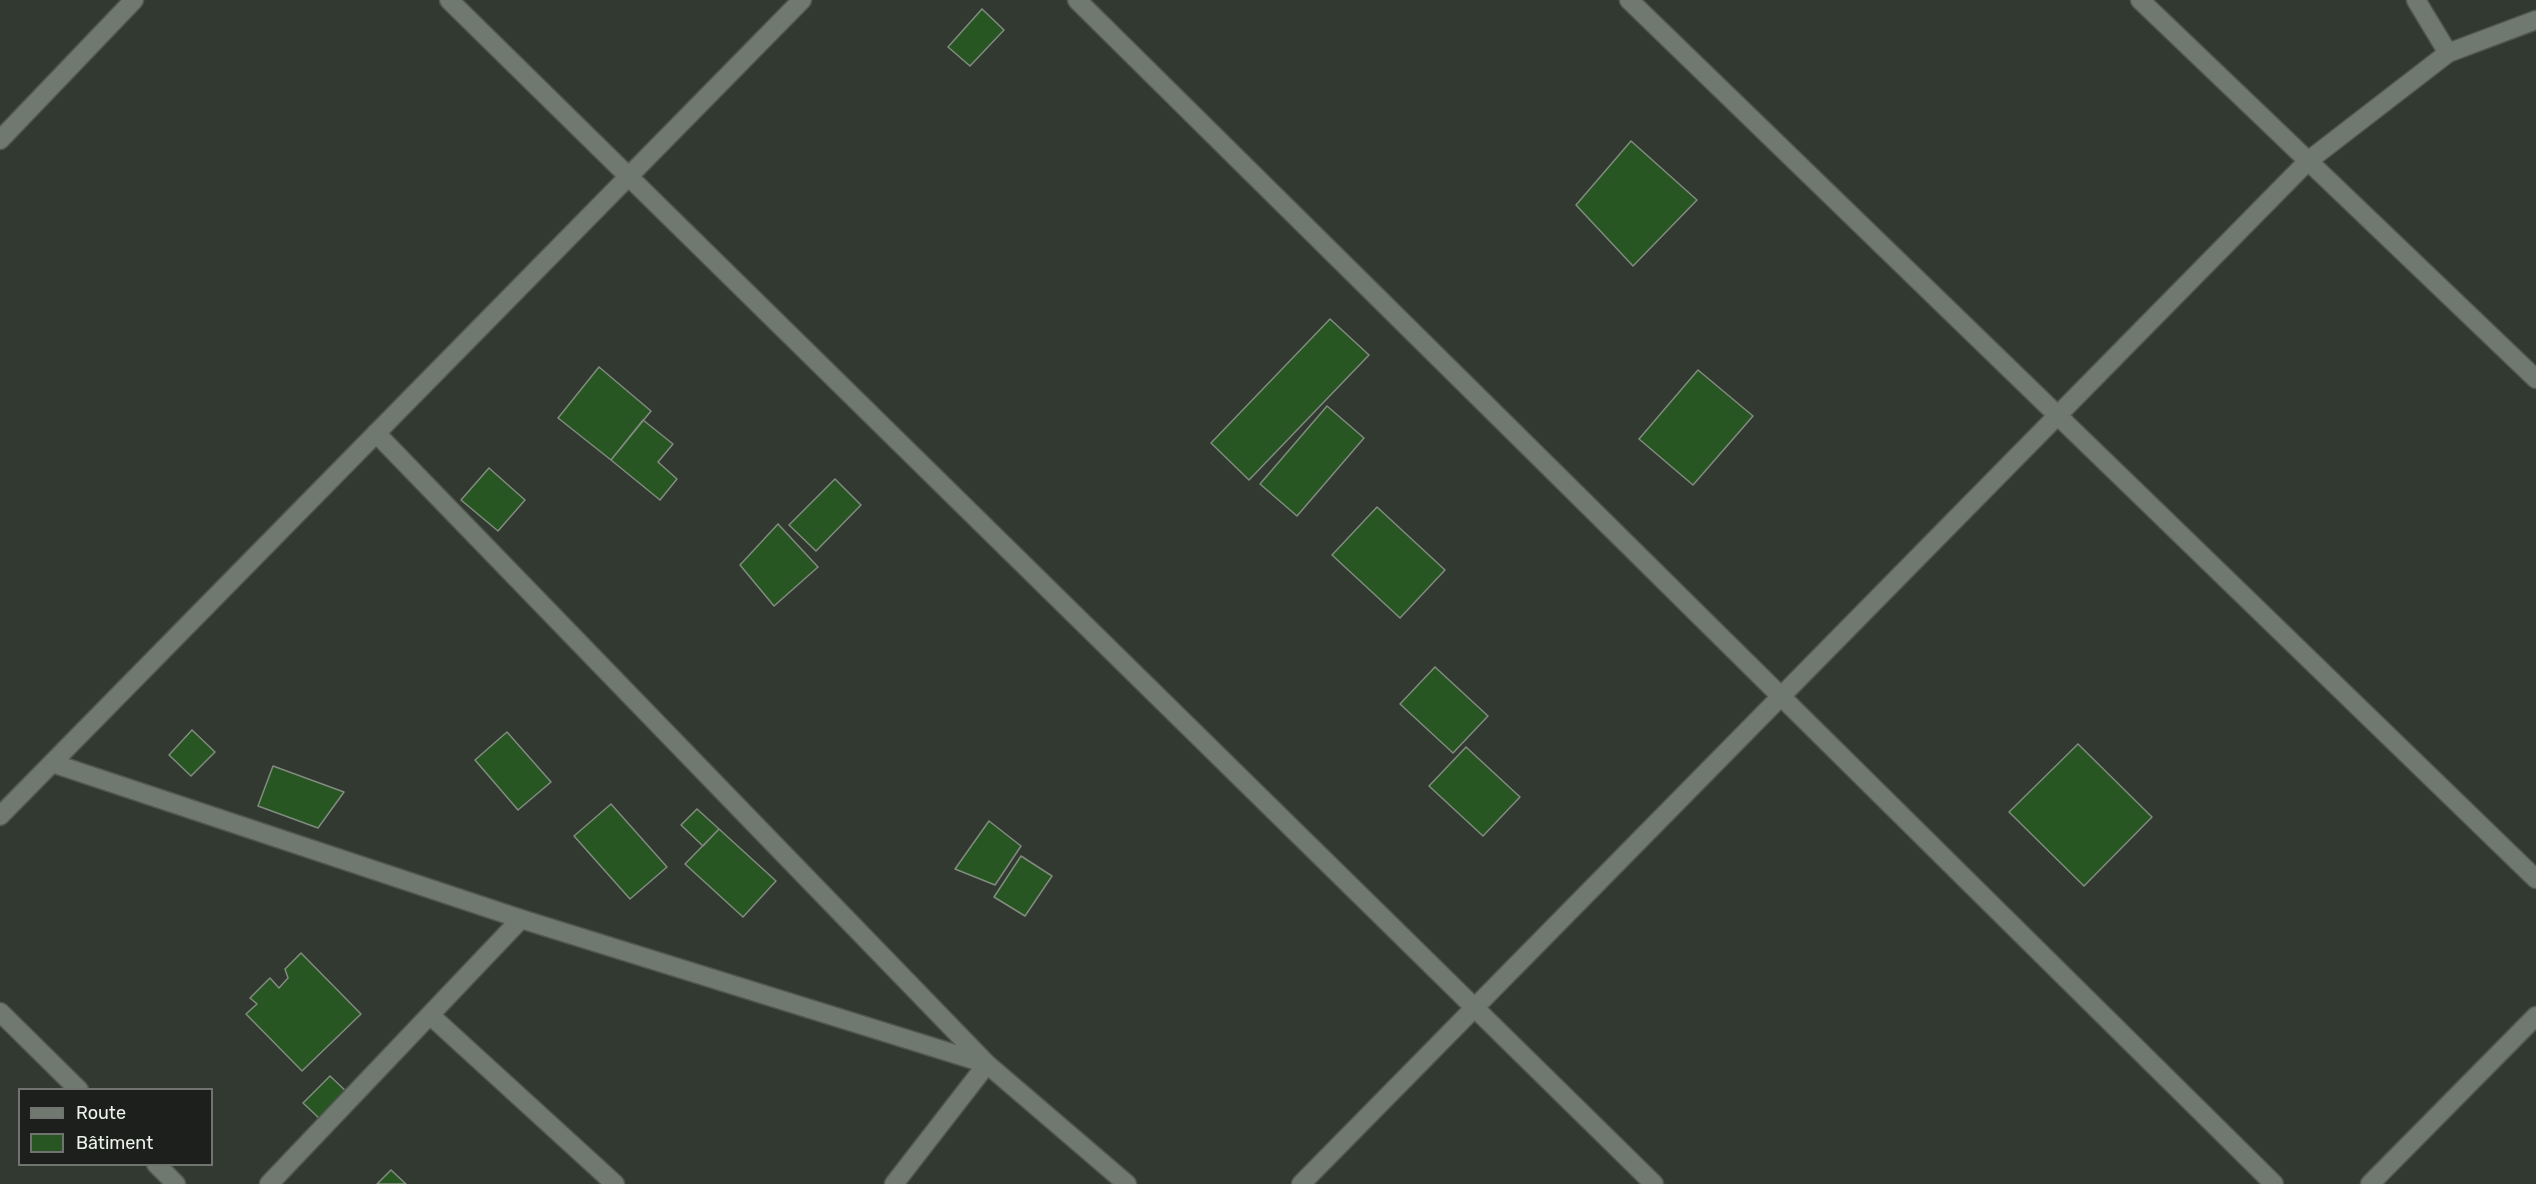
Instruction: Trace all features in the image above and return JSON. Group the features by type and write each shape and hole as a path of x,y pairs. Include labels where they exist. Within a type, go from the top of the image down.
{"street":[{"path":"0,140 134,0"},
{"path":"449,0 1654,1184"},
{"path":"0,816 802,0"},
{"path":"1077,0 2274,1184"},
{"path":"1629,0 2536,879"},
{"path":"2140,0 2536,379"},
{"path":"2416,0 2448,53"},
{"path":"1301,1184 2308,161 2448,53 2536,20"},
{"path":"376,434 987,1064 1127,1184"},
{"path":"52,763 521,919 987,1064"},
{"path":"269,1184 521,919"},
{"path":"0,1012 78,1088"},
{"path":"430,1014 615,1184"},
{"path":"2370,1184 2536,1016"},
{"path":"894,1184 987,1064"},
{"path":"158,1166 176,1184"}],"building":[{"path":"982,9 1004,30 970,66 948,47"},
{"path":"1631,141 1697,200 1633,266 1576,205"},
{"path":"1330,319 1369,355 1249,480 1211,443"},
{"path":"599,367 651,411 611,460 558,418"},
{"path":"1698,370 1753,416 1693,485 1639,439"},
{"path":"1327,406 1364,438 1297,516 1260,484"},
{"path":"643,420 673,444 658,462 677,479 660,500 611,460"},
{"path":"489,468 525,500 498,531 461,500"},
{"path":"835,479 861,505 816,551 789,525"},
{"path":"1377,507 1445,570 1400,618 1332,555"},
{"path":"778,524 818,567 774,606 740,565"},
{"path":"1435,667 1488,716 1453,753 1400,704"},
{"path":"192,730 215,752 191,776 169,755"},
{"path":"507,732 551,782 518,810 475,760"},
{"path":"2078,744 2152,817 2084,886 2009,812"},
{"path":"1466,747 1520,797 1483,836 1429,786"},
{"path":"273,766 344,792 318,828 258,806"},
{"path":"611,804 667,867 630,899 574,836"},
{"path":"697,809 719,829 703,846 681,825"},
{"path":"989,821 1021,846 995,885 955,869"},
{"path":"719,829 776,881 743,917 685,864"},
{"path":"1021,856 1052,876 1025,916 994,897"},
{"path":"301,953 361,1014 302,1071 246,1014 257,1004 250,998 270,978 279,988 288,978 285,969"},
{"path":"330,1076 349,1094 322,1121 303,1103"},
{"path":"391,1170 406,1184 377,1184"}]}
